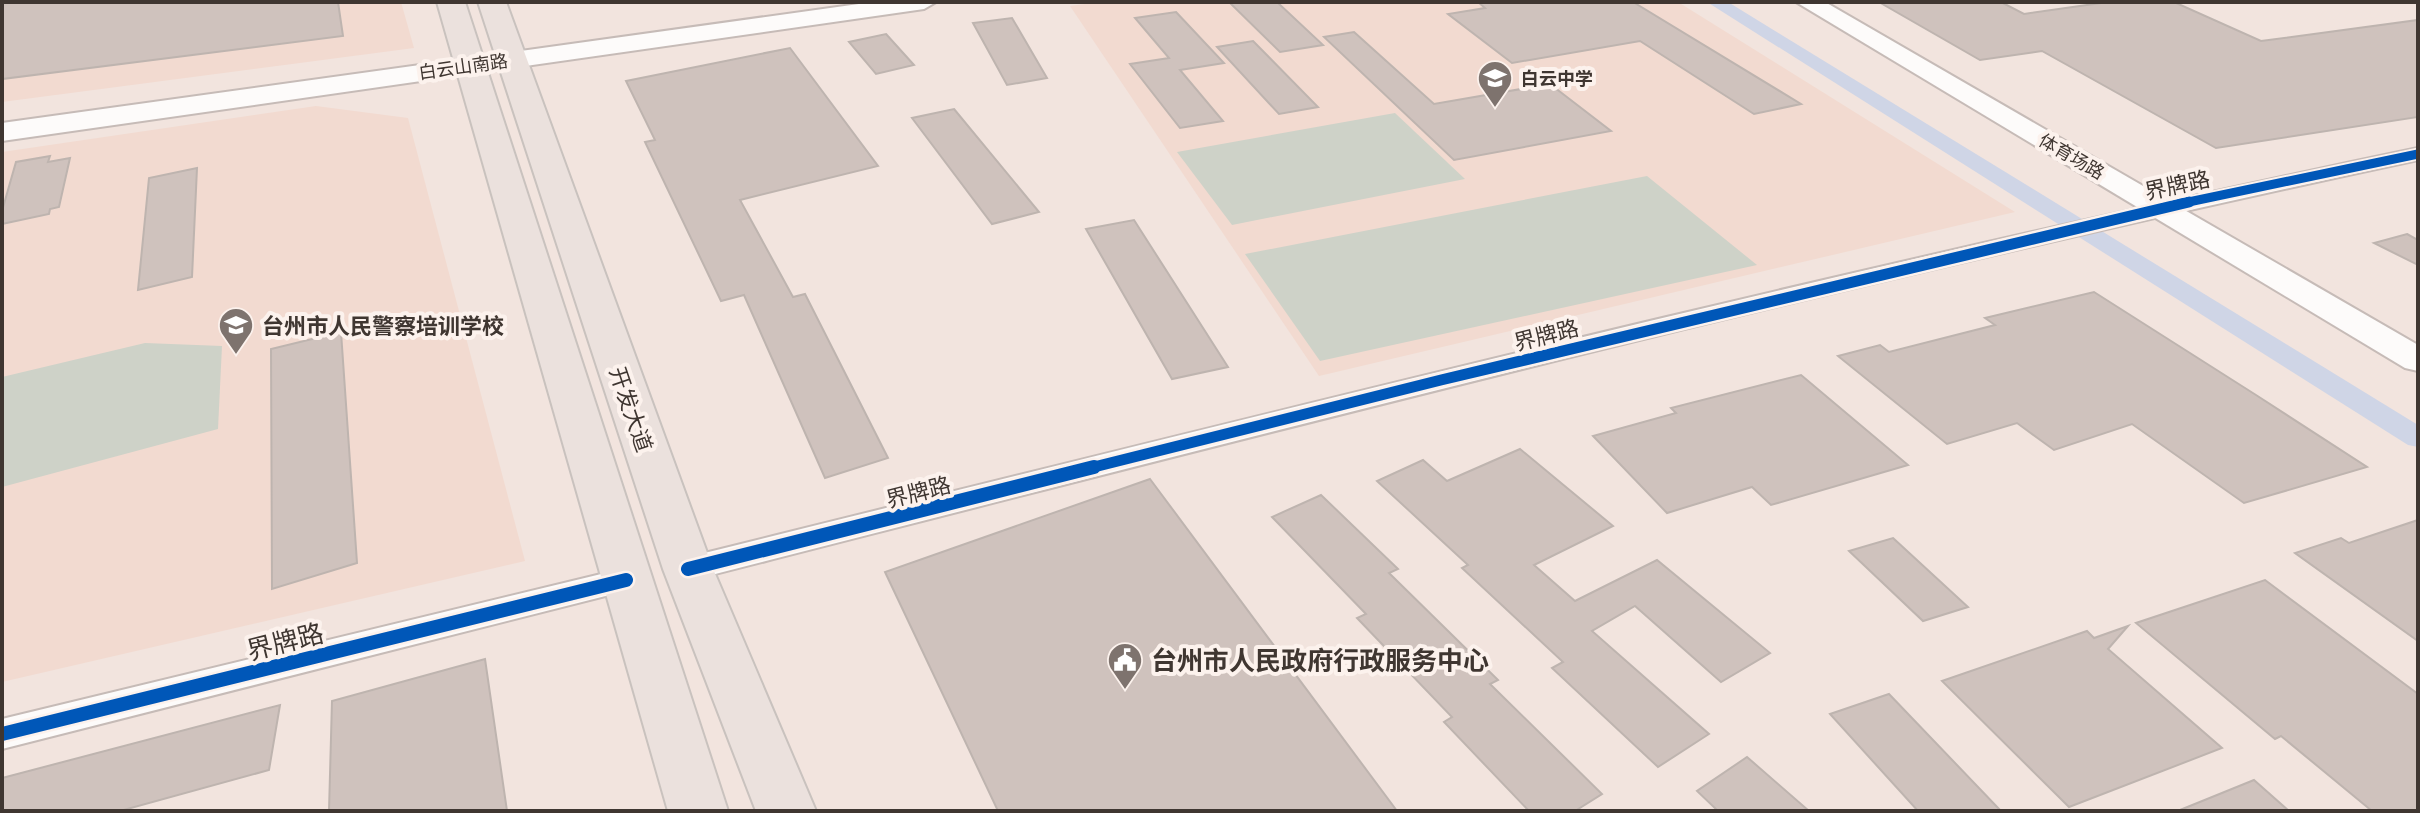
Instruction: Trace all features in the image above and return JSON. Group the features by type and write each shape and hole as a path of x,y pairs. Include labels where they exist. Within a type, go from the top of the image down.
{"main road":[{"name":"开发大道","path":"451,2 491,57 688,569 786,811"},
{"name":"开发大道","path":"492,2 491,57 626,580 698,811"},
{"name":"白云山南路","path":"2,132 860,2"},
{"name":"白云山南路","path":"2,118 924,2"},
{"name":"体育场路","path":"1808,2 2418,360"},
{"name":"体育场路","path":"1840,2 2418,332"}],"street":[{"name":"界牌路","path":"688,569 1441,380 2161,208 2418,154"},
{"name":"界牌路","path":"2,734 626,580"}],"shaded area":[{"path":"2,2 401,2 414,48 2,102"},
{"name":"白云中学","path":"1099,2 1678,2 2015,212 1319,376 1070,6"},
{"name":"台州市人民警察培训学校","path":"316,106 408,118 525,561 2,682 2,152"},
{"path":"1395,113 1465,179 1232,225 1177,152"},
{"path":"1647,176 1757,265 1320,361 1245,254"},
{"path":"145,343 222,346 218,429 2,487 2,377"}],"building":[{"path":"2,2 338,2 343,36 2,79"},
{"path":"1229,2 1277,2 1323,45 1280,52"},
{"path":"1478,2 1633,2 1801,104 1754,114 1640,41 1512,63 1448,14 1485,8"},
{"path":"1879,2 2001,2 2024,14 2108,2 2174,2 2261,41 2418,20 2418,117 2216,148 2042,51 1980,60"},
{"path":"1176,12 1224,63 1180,70 1223,121 1180,128 1130,64 1169,58 1135,18"},
{"path":"1012,18 1047,78 1007,85 973,23"},
{"path":"1354,32 1434,104 1550,84 1611,131 1454,160 1324,37"},
{"path":"886,34 914,65 876,74 849,42"},
{"path":"1253,41 1318,107 1279,114 1217,47"},
{"path":"790,48 878,166 740,200 793,297 805,294 888,458 825,478 744,295 721,301 645,142 655,140 626,81"},
{"path":"954,109 1039,212 992,224 912,118"},
{"path":"50,156 48,162 70,158 59,207 50,209 49,214 2,224 2,211 16,162"},
{"path":"197,168 192,277 138,290 149,178"},
{"path":"1134,220 1228,367 1172,379 1086,229"},
{"path":"2407,234 2418,240 2418,265 2374,243"},
{"path":"2094,292 2367,467 2244,503 2132,424 2054,450 2017,423 1947,444 1838,356 1880,345 1889,352 1995,325 1985,318"},
{"path":"341,332 357,563 272,589 271,349"},
{"path":"1801,375 1908,465 1771,505 1752,487 1667,513 1593,436 1676,413 1671,408"},
{"path":"1520,449 1613,526 1534,565 1575,601 1657,560 1770,653 1721,682 1635,606 1592,631 1709,734 1658,767 1552,668 1563,662 1462,568 1468,565 1377,481 1423,460 1447,481"},
{"name":"台州市人民政府行政服务中心","path":"1150,479 1397,811 998,811 885,572"},
{"path":"1321,495 1398,569 1389,573 1498,680 1490,684 1602,794 1575,811 1529,811 1444,722 1452,717 1357,618 1366,614 1272,517"},
{"path":"2418,520 2418,641 2295,553 2341,538 2349,543"},
{"path":"1893,538 1968,607 1923,621 1849,551"},
{"path":"2265,580 2418,694 2418,811 2372,811 2281,736 2275,739 2136,623"},
{"path":"2128,626 2108,649 2222,748 2069,807 1942,681 2087,631 2094,638"},
{"path":"485,659 507,811 329,811 332,701"},
{"path":"1889,694 2001,811 1918,811 1830,714"},
{"path":"280,705 269,770 120,811 2,811 2,778"},
{"path":"1747,757 1809,811 1718,811 1697,791"},
{"path":"2254,780 2289,811 2180,811 2180,810"}],"waterway":[{"path":"1716,2 2418,438"}],"cycle path":[{"path":"688,569 1441,380 2105,220 2418,154"},
{"path":"2,734 626,580"}],"place":[{"name":"白云中学","path":"1495,109"},
{"name":"台州市人民警察培训学校","path":"236,356"},
{"name":"台州市人民政府行政服务中心","path":"1125,691"}]}
